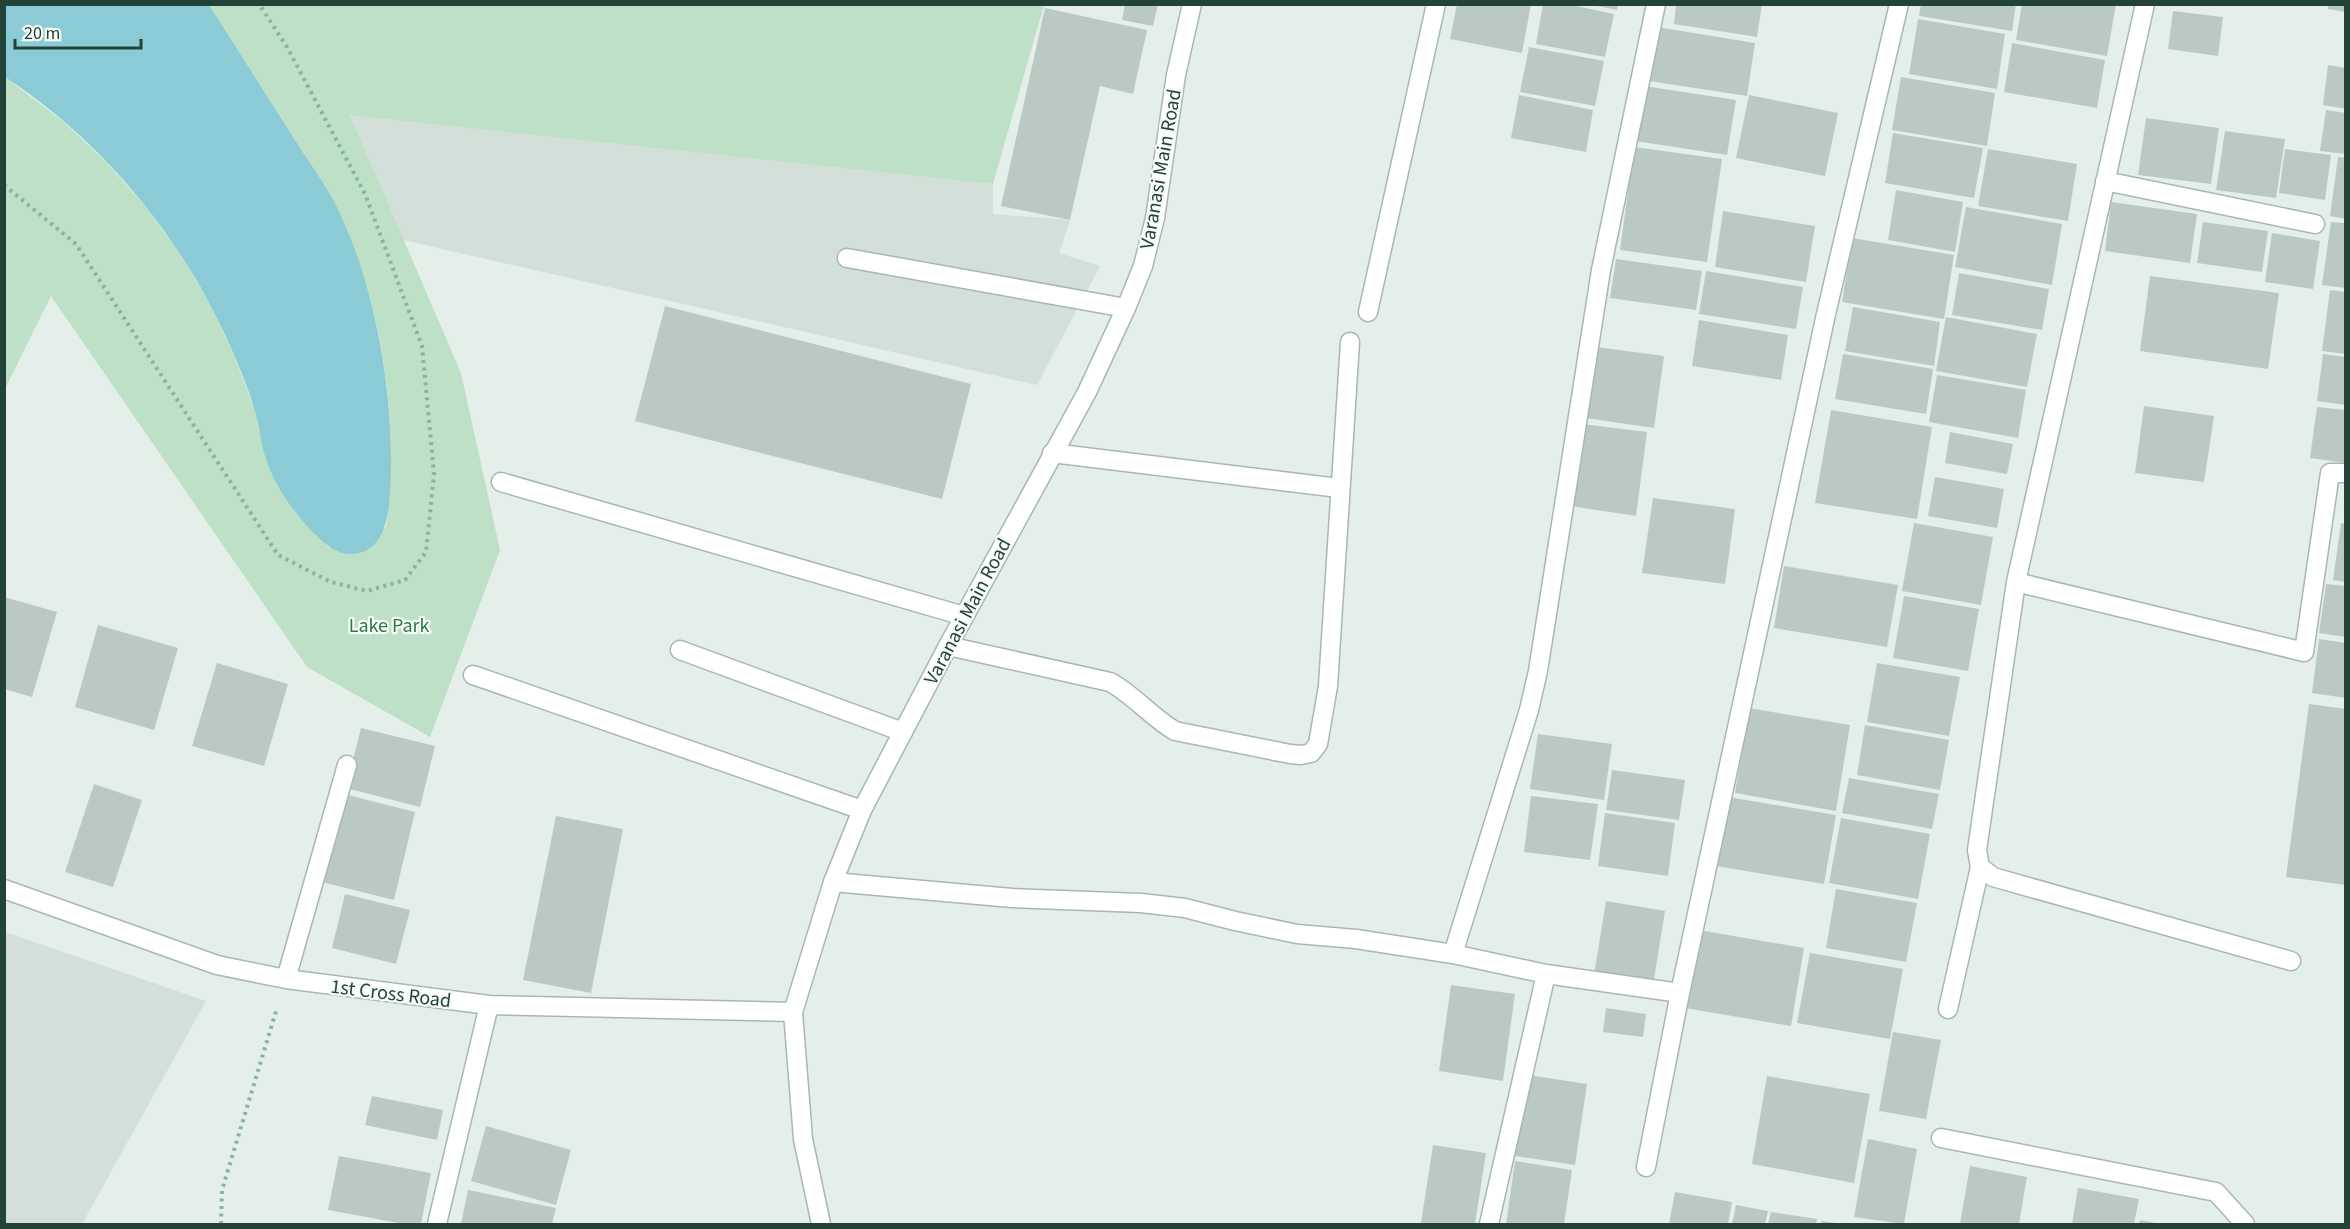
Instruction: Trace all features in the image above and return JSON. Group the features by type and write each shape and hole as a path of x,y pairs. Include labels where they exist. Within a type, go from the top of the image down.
{"street":[{"name":"Varanasi Main Road","path":"821,1224 803,1139 793,1012 833,882 862,810 964,616 1087,392 1143,266 1155,218 1176,75 1192,4"},
{"path":"1368,312 1436,4"},
{"path":"1453,954 1530,710 1538,672 1601,270 1656,4"},
{"path":"1646,1167 1680,993 1826,314 1899,4"},
{"path":"1948,1009 1980,867 1977,850 2016,582 2145,4"},
{"path":"2105,181 2315,225"},
{"path":"847,258 1093,300 1126,308"},
{"path":"948,646 1110,681 1174,731 1290,754 1311,753 1318,744 1328,686 1350,342"},
{"path":"1052,453 1339,488"},
{"path":"2016,582 2304,652 2330,473 2346,473"},
{"path":"501,483 964,616"},
{"path":"680,650 903,732"},
{"path":"474,675 862,810"},
{"path":"286,979 347,765"},
{"path":"1980,867 1993,877 2290,961"},
{"path":"833,882 1012,898 1141,903 1185,908 1297,934 1356,939 1453,954 1546,974 1680,993"},
{"name":"1st Cross Road","path":"4,889 217,965 286,979 489,1005 793,1012"},
{"path":"1489,1224 1546,974"},
{"path":"437,1224 489,1005"},
{"path":"1941,1138 2216,1192 2245,1224"}],"path":[{"path":"4,185 76,244 278,555 331,582 368,591 405,580 426,552 434,474 422,346 365,194 287,47 259,4"},
{"path":"221,1224 222,1190 286,979"}],"shaded area":[{"path":"350,114 993,184 993,214 1070,220 1059,253 1100,266 1037,385 403,240"},
{"path":"5,932 206,1001 82,1224 5,1224"}],"green space":[{"name":"Lake Park","path":"209,5 1044,5 993,184 350,115 461,373 500,550 430,737 307,667 51,296 5,389 5,77 65,123 107,163 146,207 180,254 211,305 235,358 256,413 263,448 294,511 329,548 386,527 391,445 388,402 383,358 363,274 327,190"}],"water":[{"path":"4,5 209,5 331,196 360,264 380,341 390,420 391,458 388,514 382,533 370,548 351,554 334,549 309,529 284,496 266,458 254,408 235,357 210,305 180,254 143,204 102,156 55,114 5,77"}],"building":[{"path":"1125,4 1158,4 1153,26 1122,20"},
{"path":"1457,4 1531,4 1522,53 1450,39"},
{"path":"1543,4 1567,4 1614,14 1605,57 1536,44"},
{"path":"1676,4 1762,4 1757,37 1674,24"},
{"path":"1921,4 2016,4 2012,31 1919,16"},
{"path":"2022,4 2116,4 2107,56 2016,40"},
{"path":"2328,4 2346,4 2346,12 2328,9"},
{"path":"1592,5 1618,5 1617,10"},
{"path":"1045,8 1147,30 1133,94 1100,86 1070,220 1001,206"},
{"path":"2173,11 2223,17 2218,56 2168,49"},
{"path":"1918,19 2005,34 1997,89 1909,74"},
{"path":"1657,27 1755,43 1747,96 1649,81"},
{"path":"2012,43 2105,60 2097,108 2004,92"},
{"path":"1529,47 1604,61 1595,106 1520,92"},
{"path":"2328,65 2346,68 2346,109 2323,105"},
{"path":"1901,77 1995,93 1987,146 1892,130"},
{"path":"1644,86 1736,100 1727,155 1635,141"},
{"path":"1519,95 1593,110 1586,152 1511,138"},
{"path":"1749,95 1838,113 1825,176 1736,158"},
{"path":"2326,110 2346,113 2346,154 2320,151"},
{"path":"2146,118 2219,128 2211,184 2138,175"},
{"path":"2225,131 2285,139 2276,198 2216,190"},
{"path":"1893,133 1983,148 1974,198 1885,183"},
{"path":"1634,147 1722,159 1707,262 1620,250"},
{"path":"1988,149 2077,164 2068,221 1978,206"},
{"path":"2285,149 2331,155 2325,200 2279,193"},
{"path":"2338,157 2346,158 2346,219 2330,216"},
{"path":"1896,190 1963,202 1955,252 1888,240"},
{"path":"2111,202 2197,214 2190,263 2105,251"},
{"path":"1966,207 2062,224 2052,285 1955,267"},
{"path":"1723,211 1815,226 1806,282 1715,267"},
{"path":"2203,222 2268,231 2262,272 2197,263"},
{"path":"2331,222 2346,223 2346,288 2322,285"},
{"path":"2272,233 2320,241 2313,289 2265,282"},
{"path":"1852,238 1954,255 1944,319 1842,302"},
{"path":"1616,259 1702,271 1696,310 1610,298"},
{"path":"1706,271 1803,287 1796,329 1699,314"},
{"path":"1959,273 2049,289 2042,330 1952,315"},
{"path":"2150,276 2279,293 2268,369 2140,351"},
{"path":"2330,290 2346,292 2346,354 2322,351"},
{"path":"665,306 971,384 942,499 635,421"},
{"path":"1853,307 1940,322 1934,366 1845,351"},
{"path":"1946,317 2037,334 2027,387 1936,371"},
{"path":"1699,320 1788,335 1781,380 1692,366"},
{"path":"1596,347 1664,356 1654,428 1586,418"},
{"path":"1843,354 1933,369 1926,414 1835,399"},
{"path":"2323,354 2346,357 2346,405 2317,401"},
{"path":"1937,375 2026,390 2018,438 1929,422"},
{"path":"2144,406 2214,416 2204,482 2135,473"},
{"path":"2317,407 2346,410 2346,463 2310,458"},
{"path":"1831,410 1932,427 1917,519 1815,503"},
{"path":"1582,424 1647,432 1636,516 1570,506"},
{"path":"1950,432 2013,444 2007,474 1945,463"},
{"path":"1935,477 2004,489 1997,528 1928,516"},
{"path":"1653,498 1735,509 1725,584 1642,573"},
{"path":"1914,523 1993,537 1981,605 1902,591"},
{"path":"2341,523 2346,524 2346,582 2333,580"},
{"path":"1784,566 1898,585 1887,647 1774,628"},
{"path":"2326,584 2346,586 2346,637 2319,633"},
{"path":"1904,596 1979,609 1968,671 1893,658"},
{"path":"4,597 57,612 32,697 4,689"},
{"path":"98,625 178,648 154,730 75,707"},
{"path":"2319,639 2346,643 2346,698 2312,693"},
{"path":"217,663 288,684 264,766 192,746"},
{"path":"1877,663 1960,677 1949,736 1867,722"},
{"path":"2309,704 2346,709 2346,885 2286,877"},
{"path":"1749,708 1850,725 1836,811 1735,793"},
{"path":"1865,725 1949,740 1940,790 1857,775"},
{"path":"361,728 435,746 420,807 346,788"},
{"path":"1538,734 1612,744 1604,800 1530,789"},
{"path":"1612,770 1685,780 1679,820 1606,810"},
{"path":"1849,778 1939,794 1932,829 1842,813"},
{"path":"94,784 142,800 113,887 65,872"},
{"path":"344,794 415,812 394,900 322,882"},
{"path":"1531,796 1598,804 1590,860 1524,852"},
{"path":"1728,797 1836,815 1824,884 1716,866"},
{"path":"1605,813 1675,823 1668,876 1598,866"},
{"path":"556,816 623,829 591,993 523,980"},
{"path":"1841,818 1930,834 1918,899 1829,883"},
{"path":"1836,889 1917,903 1906,962 1826,948"},
{"path":"345,894 410,910 396,964 332,948"},
{"path":"1606,901 1665,911 1653,985 1594,975"},
{"path":"1699,930 1804,948 1791,1026 1685,1008"},
{"path":"1810,953 1903,969 1890,1039 1797,1023"},
{"path":"1451,985 1515,994 1503,1081 1439,1071"},
{"path":"1606,1008 1646,1014 1643,1037 1603,1032"},
{"path":"1893,1032 1941,1040 1926,1119 1879,1111"},
{"path":"1528,1075 1587,1084 1575,1165 1515,1156"},
{"path":"1767,1076 1870,1094 1854,1183 1752,1164"},
{"path":"372,1096 443,1110 437,1140 365,1125"},
{"path":"486,1126 571,1150 556,1205 471,1181"},
{"path":"1868,1139 1917,1149 1904,1224 1854,1217"},
{"path":"1433,1145 1486,1153 1475,1224 1421,1223"},
{"path":"339,1156 431,1173 421,1224 404,1224 328,1210"},
{"path":"1515,1161 1572,1170 1564,1224 1506,1224"},
{"path":"1970,1166 2027,1177 2019,1224 1960,1224"},
{"path":"2078,1188 2139,1199 2134,1224 2072,1224"},
{"path":"468,1190 556,1208 552,1224 461,1224"},
{"path":"1675,1192 1732,1202 1728,1224 1669,1224"},
{"path":"1736,1205 1768,1211 1765,1224 1732,1224"},
{"path":"1771,1212 1817,1219 1816,1224 1768,1224"},
{"path":"2140,1220 2156,1223 2139,1224"},
{"path":"1822,1221 1836,1223 1836,1224 1821,1224"}]}
